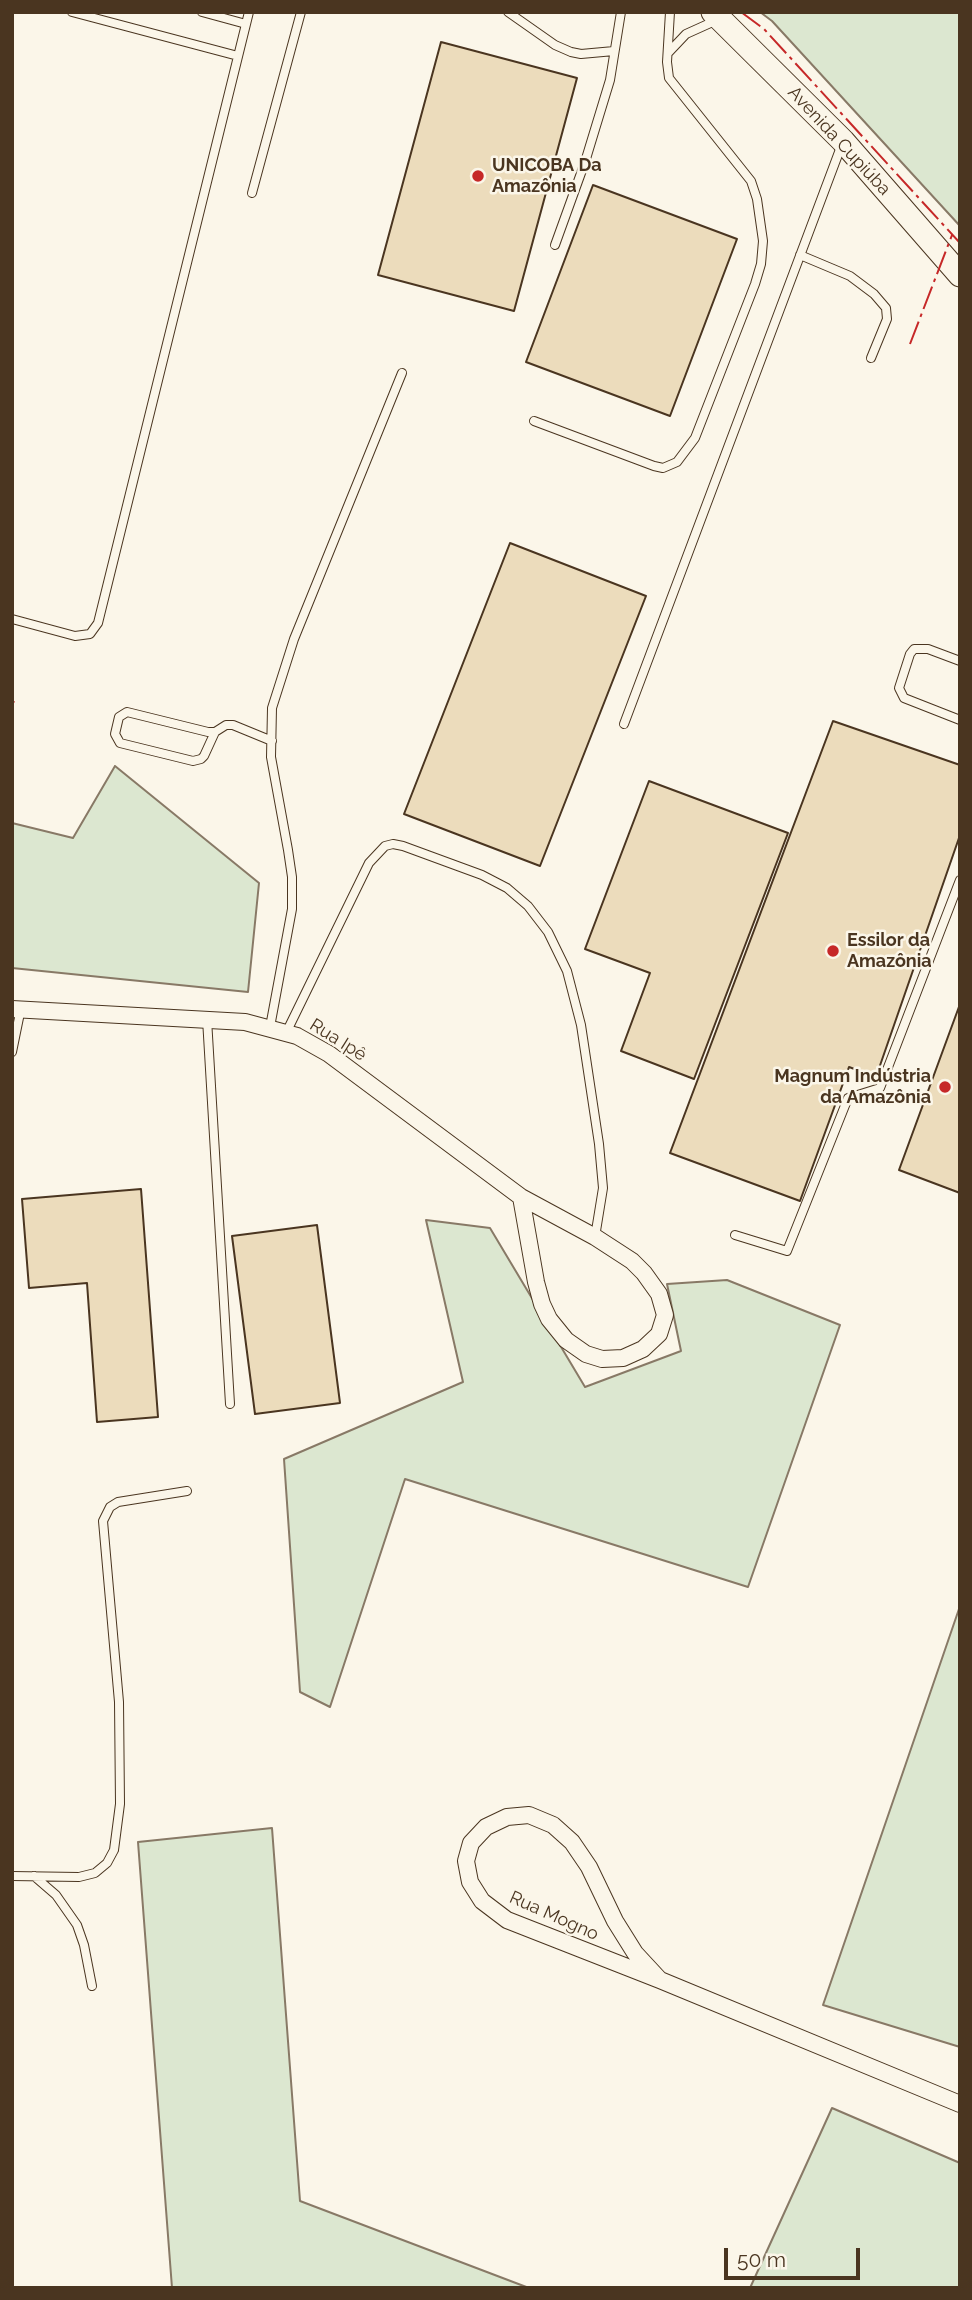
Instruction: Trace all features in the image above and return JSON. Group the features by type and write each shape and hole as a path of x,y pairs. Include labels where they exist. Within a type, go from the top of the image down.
{"street":[{"name":"Avenida Cupiúba","path":"716,15 843,141 960,275"},
{"name":"Rua Ipê","path":"17,1009 207,1019 270,1027 329,1054 521,1197 595,1237 632,1261 659,1294 665,1315 659,1334 643,1349 623,1358 602,1359 586,1354 566,1340 550,1320 542,1304 521,1197"},
{"name":"Rua Mogno","path":"660,1980 635,1953 615,1921 589,1867 572,1842 553,1825 529,1815 507,1817 486,1827 471,1843 466,1861 470,1882 482,1901 507,1920 960,2104"}],"lane":[{"path":"72,12 237,56"},
{"path":"202,12 246,24"},
{"path":"12,620 75,636 90,634 98,623 249,12"},
{"path":"253,194 301,12"},
{"path":"508,12 555,45 571,52 581,54 614,51"},
{"path":"555,245 586,162 610,80 621,12"},
{"path":"534,421 654,466 663,468 677,462 695,439 755,284 761,264 763,241 757,199 751,181 674,87 667,70 670,12"},
{"path":"668,53 686,34 716,15"},
{"path":"624,724 843,141"},
{"path":"800,254 850,276 886,308 887,320 871,358"},
{"path":"270,1027 292,909 292,877 271,757 272,708 290,652 402,373"},
{"path":"960,661 928,649 914,649 899,688 904,698 960,720"},
{"path":"215,732 127,712 119,717 115,734 120,743 193,761 204,756 215,732 226,725 233,725 272,741"},
{"path":"286,1033 369,863 385,846 403,846 482,875 507,888 528,906 548,932 567,971 582,1025 603,1188 595,1237"},
{"path":"735,1235 787,1251 848,1098 880,1088 960,880"},
{"path":"12,1052 17,1009"},
{"path":"207,1019 230,1404"},
{"path":"12,1876 79,1877 94,1873 107,1863 114,1850 120,1804 119,1702 103,1521 106,1512 118,1503 187,1491"},
{"path":"34,1876 56,1895 77,1925 92,1986"}],"green space":[{"path":"760,12 960,12 960,226 772,21"},
{"path":"115,766 259,883 248,992 12,968 12,823 73,838"},
{"path":"426,1220 490,1228 585,1387 681,1351 667,1284 727,1280 840,1325 748,1587 405,1479 330,1707 300,1692 284,1459 463,1382"},
{"path":"960,1606 960,2047 823,2005"},
{"path":"272,1828 300,2201 529,2288 172,2288 138,1842"},
{"path":"832,2108 960,2163 960,2288 750,2288"}],"building":[{"name":"UNICOBA Da Amazônia","path":"441,42 577,78 514,311 378,275"},
{"path":"593,185 737,239 670,416 526,362"},
{"path":"510,543 646,596 540,866 404,814"},
{"name":"Essilor da Amazônia","path":"833,721 960,765 960,835 876,1077 849,1067 800,1201 670,1153"},
{"path":"649,781 788,833 694,1079 621,1051 650,973 585,949"},
{"name":"Magnum Indústria da Amazônia","path":"960,1004 960,1193 899,1170"},
{"path":"141,1189 158,1417 97,1422 87,1283 29,1288 22,1199"},
{"path":"317,1225 340,1403 255,1414 232,1236"}],"power":[{"path":"741,12 764,29 960,243"},
{"path":"910,344 952,235"},
{"path":"12,705 14,701"}],"place":[{"name":"UNICOBA Da Amazônia","path":"478,176"},
{"name":"Essilor da Amazônia","path":"833,951"},
{"name":"Magnum Indústria da Amazônia","path":"945,1087"}]}
